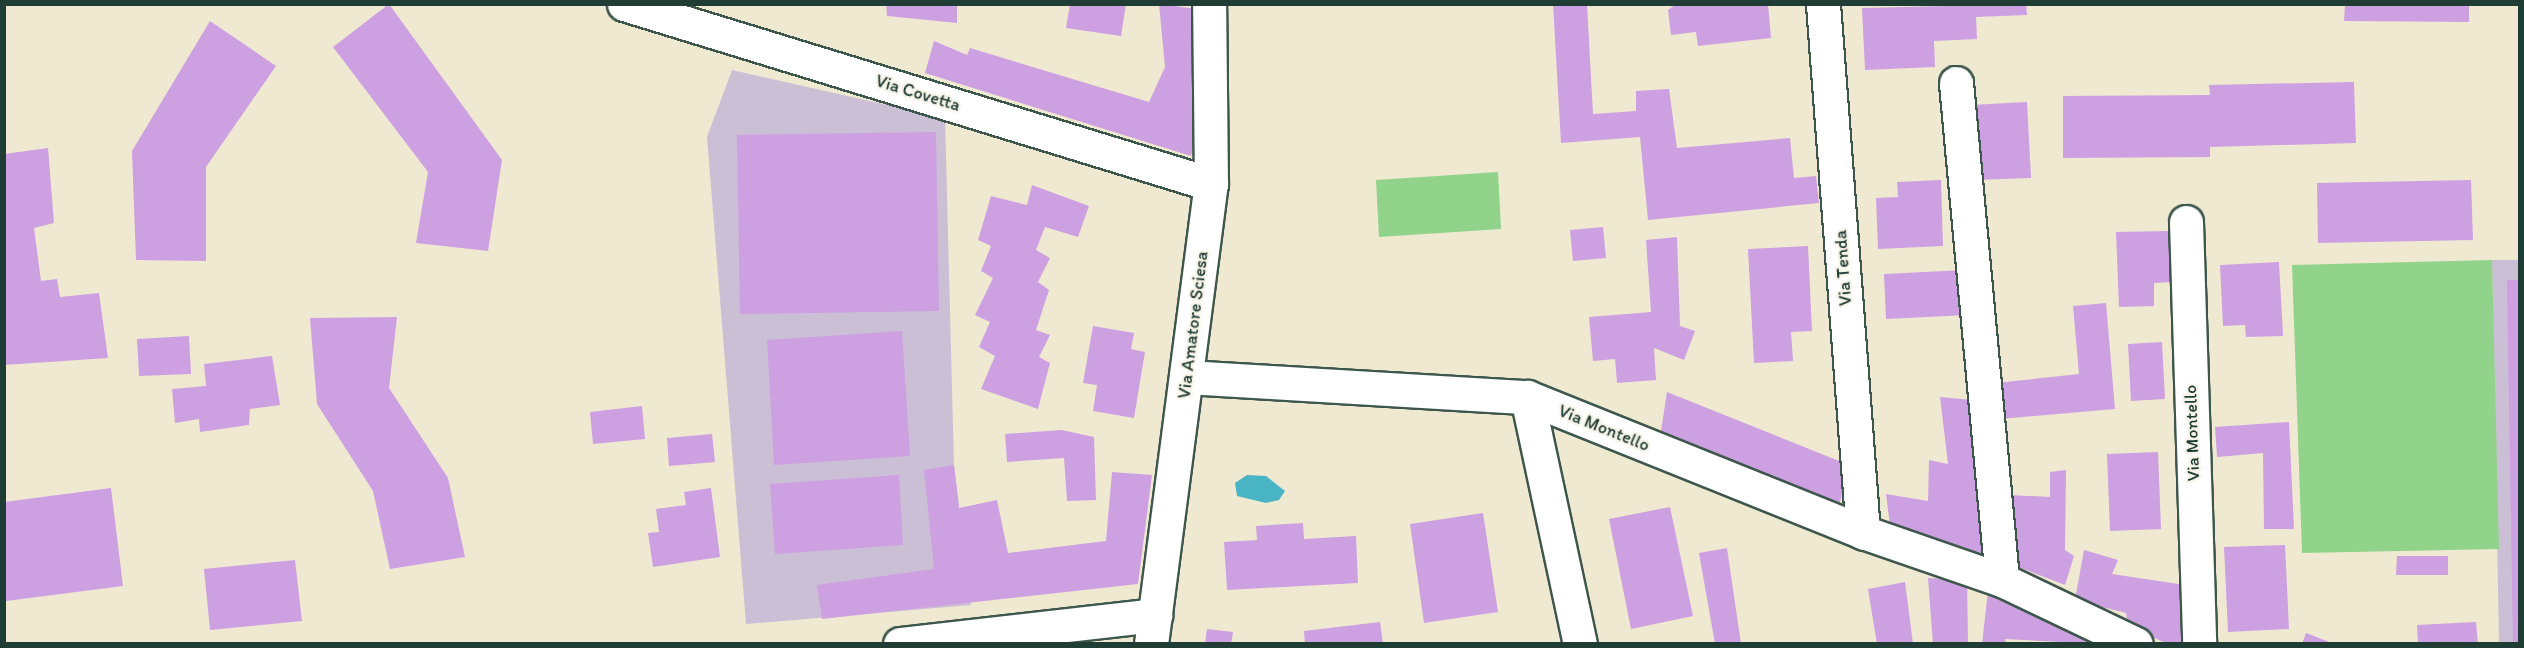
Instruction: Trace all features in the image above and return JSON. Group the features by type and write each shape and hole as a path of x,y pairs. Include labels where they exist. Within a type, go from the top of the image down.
{"street":[{"name":"Via Covetta","path":"624,4 1211,184"},
{"name":"Via Amatore Sciesa","path":"1153,629 1211,184 1209,4"},
{"name":"Via Tenda","path":"1823,4 1863,532"},
{"path":"1956,83 2002,580"},
{"name":"Via Montello","path":"2186,222 2199,644"},
{"name":"Via Montello","path":"1186,377 1527,397 1863,532 2002,580 2136,644"},
{"path":"1527,397 1580,644"},
{"path":"900,644 1153,629"}],"shaded area":[{"path":"732,70 945,118 954,465 971,605 746,624 707,137"},
{"path":"2492,260 2519,260 2519,643 2499,643"}],"green space":[{"path":"1498,172 1501,229 1379,237 1376,180"},
{"path":"2492,260 2499,549 2302,553 2292,265"}],"water":[{"path":"1247,475 1266,476 1285,491 1279,500 1266,503 1237,496 1235,483"}],"building":[{"path":"389,4 502,160 488,251 416,243 428,172 333,47"},
{"path":"886,4 957,4 957,23 887,16"},
{"path":"1070,4 1126,4 1121,36 1066,28"},
{"path":"1159,4 1197,9 1201,117 1191,156 925,73 934,41 967,55 970,48 1149,102 1165,67"},
{"path":"1553,4 1587,4 1593,114 1636,111 1636,91 1669,89 1677,148 1790,138 1794,178 1816,176 1819,203 1648,220 1640,137 1561,143"},
{"path":"1676,4 1768,4 1771,38 1698,46 1696,32 1671,35 1668,10"},
{"path":"2026,4 2027,15 1976,17 1977,39 1934,41 1935,67 1865,70 1862,8"},
{"path":"2345,4 2469,4 2469,22 2344,21"},
{"path":"210,21 276,66 206,167 206,261 136,260 132,151"},
{"path":"2354,82 2356,143 2210,147 2210,157 2063,158 2063,96 2210,95 2209,85"},
{"path":"2027,102 2031,178 1974,180 1971,105"},
{"path":"936,132 939,311 740,314 737,135"},
{"path":"48,148 54,223 34,228 41,281 57,279 60,297 99,293 108,358 4,365 4,154"},
{"path":"1941,180 1943,246 1878,249 1876,198 1898,197 1897,182"},
{"path":"2471,180 2473,240 2318,243 2317,183"},
{"path":"1032,185 1089,206 1078,237 1045,227 1036,250 1050,258 1038,282 1049,290 1036,330 1050,335 1039,357 1050,363 1038,409 981,389 995,356 979,347 990,322 975,315 993,278 981,271 991,246 978,240 991,196 1027,205"},
{"path":"1603,227 1606,258 1573,261 1570,230"},
{"path":"2171,231 2172,282 2154,283 2154,306 2119,307 2116,232"},
{"path":"1677,237 1680,326 1695,331 1684,360 1654,348 1656,380 1617,383 1615,359 1593,361 1589,317 1651,312 1646,240"},
{"path":"1808,246 1812,331 1791,332 1793,361 1754,363 1748,249"},
{"path":"2279,262 2283,336 2246,337 2245,325 2223,326 2220,265"},
{"path":"1965,270 1967,315 1886,319 1884,274"},
{"path":"2507,280 2520,280 2520,644 2513,644"},
{"path":"2106,303 2115,409 1999,419 1996,383 2079,374 2073,306"},
{"path":"397,317 389,388 448,478 465,557 390,569 373,491 317,404 310,318"},
{"path":"1093,326 1134,333 1131,349 1145,352 1134,418 1093,411 1097,385 1083,383"},
{"path":"902,331 910,456 774,465 767,340"},
{"path":"189,336 191,374 139,376 137,339"},
{"path":"2162,342 2165,399 2131,401 2128,344"},
{"path":"272,356 280,405 250,409 249,425 200,432 199,419 175,423 172,389 206,386 204,364"},
{"path":"1667,392 1849,465 1839,506 1661,431"},
{"path":"1940,397 1973,400 1988,558 1890,525 1886,494 1928,501 1929,460 1948,464"},
{"path":"642,406 645,439 593,444 590,412"},
{"path":"2289,422 2294,529 2264,529 2263,453 2217,457 2215,427"},
{"path":"1062,430 1094,437 1096,500 1067,501 1064,458 1007,462 1005,434"},
{"path":"712,434 715,462 669,466 667,438"},
{"path":"2158,452 2161,529 2110,531 2107,454"},
{"path":"954,465 959,508 997,500 1008,553 1106,541 1112,472 1152,475 1138,584 822,619 817,585 934,569 924,470"},
{"path":"2066,470 2065,550 2074,556 2065,585 2005,562 2009,495 2050,497 2050,472"},
{"path":"899,475 903,545 775,554 770,484"},
{"path":"111,488 123,586 6,601 4,502"},
{"path":"711,488 720,557 653,567 648,533 659,532 656,509 686,505 684,492"},
{"path":"1670,507 1693,616 1631,629 1609,519"},
{"path":"1483,513 1498,612 1424,623 1410,524"},
{"path":"1303,523 1304,539 1356,536 1358,583 1227,590 1224,542 1257,540 1256,526"},
{"path":"2285,545 2289,629 2228,632 2224,547"},
{"path":"1727,548 1741,644 1715,644 1699,553"},
{"path":"2084,550 2118,560 2112,574 2185,585 2186,644 2168,644 2128,626 2126,613 2075,600"},
{"path":"2397,556 2448,556 2448,575 2396,575"},
{"path":"295,560 302,621 210,630 204,569"},
{"path":"1928,578 1967,580 1968,644 1933,644"},
{"path":"1905,582 1913,644 1877,644 1868,589"},
{"path":"1988,591 2029,605 2097,644 2005,639 2006,644 1982,644"},
{"path":"1380,622 1383,644 1305,644 1304,631"},
{"path":"2476,622 2478,644 2418,644 2417,625"},
{"path":"1207,629 1233,632 1231,644 1205,644"},
{"path":"2306,633 2332,643 2332,644 2302,644"}]}
